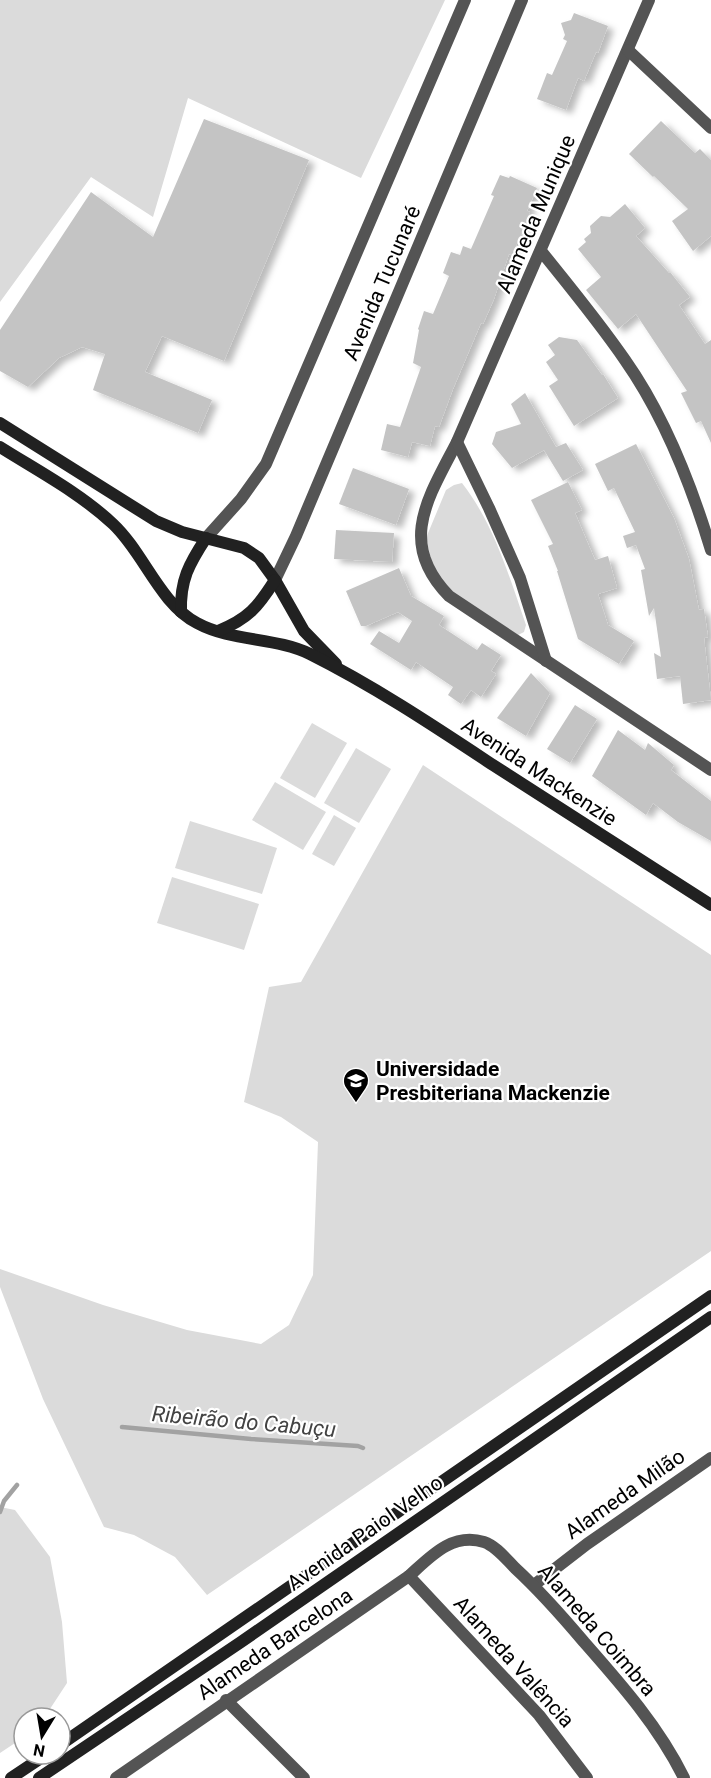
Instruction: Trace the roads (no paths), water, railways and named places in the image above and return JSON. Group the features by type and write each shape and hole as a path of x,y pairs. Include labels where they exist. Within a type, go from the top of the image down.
{"main road":[{"name":"Avenida Mackenzie","path":"0,423 156,521 182,532 244,548 259,558 275,580 303,632 346,673"},
{"name":"Avenida Mackenzie","path":"0,447 84,501 112,523 131,543 168,598 181,612 197,623 217,632 286,646 307,653 346,673 711,905"},
{"path":"181,612 180,594 186,573 206,538"},
{"path":"217,632 237,624 250,614 275,580"},
{"name":"Avenida Paiol Velho","path":"72,1737 711,1296"},
{"name":"Avenida Paiol Velho","path":"39,1778 241,1642 711,1317"},
{"path":"11,1778 28,1766"}],"street":[{"name":"Avenida Tucunaré","path":"206,538 242,499 266,464 465,0"},
{"name":"Avenida Tucunaré","path":"275,580 297,536 522,0"},
{"name":"Alameda Munique","path":"649,0 458,442 438,479 423,517 420,538 422,555 428,569 434,581 449,596 711,770"},
{"path":"628,50 711,128"},
{"path":"541,251 587,308 632,372 662,424 693,492 711,550"},
{"path":"458,442 520,578 546,661"},
{"name":"Alameda Milão","path":"534,1585 587,1544 710,1460"},
{"name":"Alameda Coimbra","path":"456,1540 473,1540 492,1546 534,1585 620,1682 650,1720 674,1756 684,1778"},
{"name":"Alameda Barcelona","path":"116,1778 409,1576 437,1551 456,1540"},
{"name":"Alameda Valência","path":"409,1576 539,1715 587,1778"},
{"path":"226,1700 304,1778"}],"waterway":[{"name":"Ribeirão do Cabuçu","path":"122,1427 363,1448"},
{"name":"Ribeirão do Cabuçu","path":"0,1512 4,1501 17,1485"}],"place":[{"name":"Universidade Presbiteriana Mackenzie","path":"356,1104"}]}
